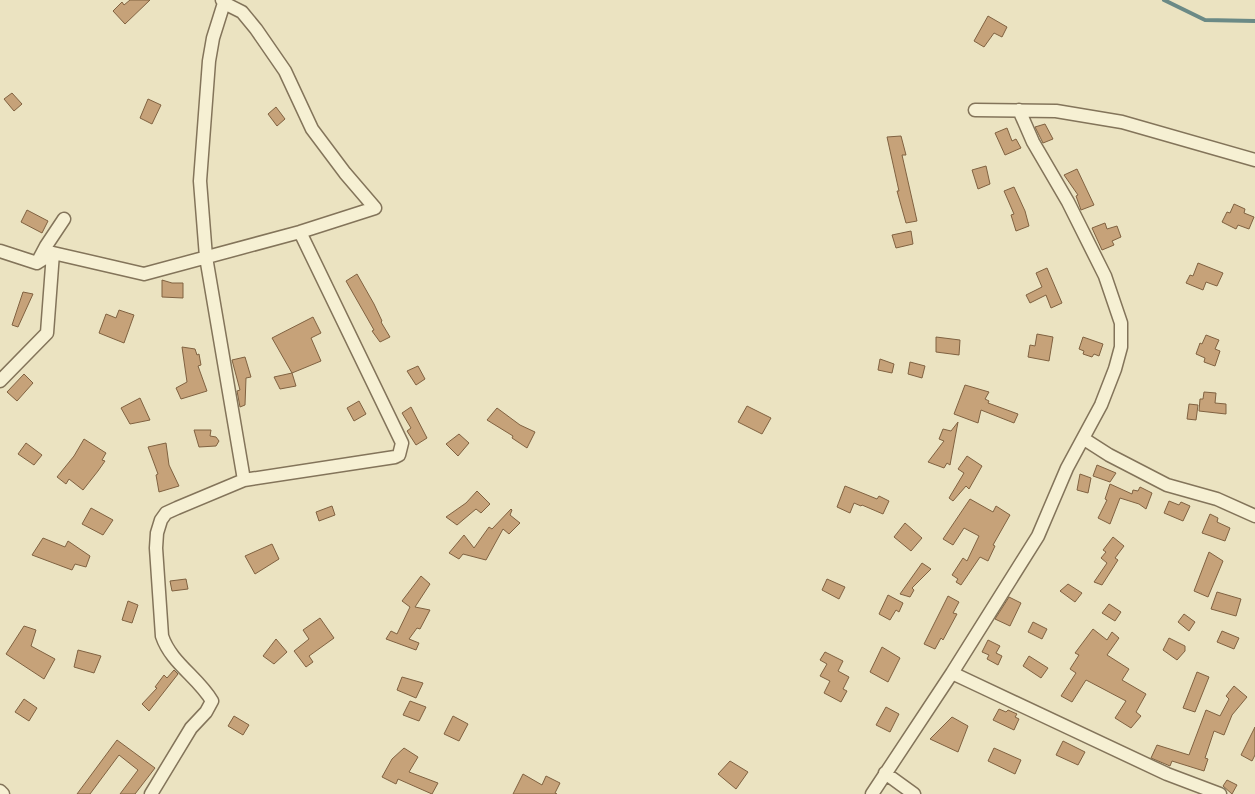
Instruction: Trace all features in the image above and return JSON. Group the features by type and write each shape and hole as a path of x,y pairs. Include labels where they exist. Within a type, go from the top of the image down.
{"street":[{"path":"0,251 37,263 54,253 144,274 206,257 300,232 375,208 345,173 312,129 285,71 242,12 223,2 209,60 200,172 206,257 244,480"},
{"path":"975,110 1056,111 1122,122 1255,160"},
{"path":"872,794 952,673 1038,536 1067,468 1101,404 1115,369 1121,347 1121,323 1104,276 1068,202 1033,142 1019,110"},
{"path":"37,263 64,219"},
{"path":"151,794 191,728 206,712 212,701 206,692 176,661 165,646 162,636 156,548 158,527 166,514 244,480 395,457 399,456 401,449 402,443 300,232"},
{"path":"0,381 47,333 54,253"},
{"path":"1084,439 1109,455 1167,485 1217,499 1255,516"},
{"path":"952,673 1167,774 1220,794"},
{"path":"885,773 914,794"},
{"path":"0,791 4,794"}],"building":[{"path":"130,0 150,0 125,24 113,11 122,2 124,5"},
{"path":"988,16 1007,27 1002,37 994,33 984,47 974,41"},
{"path":"12,93 22,104 14,111 4,99"},
{"path":"148,99 161,105 152,124 140,118"},
{"path":"276,107 285,119 277,126 268,114"},
{"path":"1045,124 1053,139 1043,143 1035,127"},
{"path":"1007,128 1012,141 1016,139 1021,148 1005,155 995,133"},
{"path":"901,136 906,155 902,155 917,221 906,223 897,191 899,191 887,137"},
{"path":"986,166 990,184 978,189 972,170"},
{"path":"1077,169 1094,205 1081,210 1076,196 1078,195 1064,175"},
{"path":"1014,187 1025,211 1029,226 1016,231 1011,215 1014,214 1004,191"},
{"path":"1234,204 1245,209 1244,213 1254,217 1249,229 1238,225 1236,229 1222,222 1227,212 1230,213"},
{"path":"27,210 48,221 42,233 21,222"},
{"path":"1105,223 1107,229 1117,226 1121,237 1112,241 1114,245 1102,250 1092,228"},
{"path":"911,231 913,244 896,248 892,235"},
{"path":"1198,263 1223,273 1217,286 1206,282 1203,290 1186,283 1190,275 1193,276"},
{"path":"1047,268 1062,303 1051,308 1046,295 1030,303 1026,295 1042,287 1036,273"},
{"path":"357,274 390,337 380,342 372,331 374,330 346,281"},
{"path":"162,280 172,283 183,283 183,298 162,297"},
{"path":"23,292 33,294 18,327 12,325"},
{"path":"119,310 134,315 124,343 99,333 106,314 116,318"},
{"path":"313,317 321,333 311,338 321,361 292,373 272,338"},
{"path":"1037,334 1053,337 1049,361 1028,357 1030,345 1035,346"},
{"path":"1206,335 1219,340 1215,349 1220,351 1215,366 1204,362 1205,358 1196,354 1200,343 1202,344"},
{"path":"936,337 960,340 959,355 936,352"},
{"path":"1083,337 1103,344 1099,356 1094,354 1092,357 1083,354 1084,351 1079,349"},
{"path":"182,347 195,349 197,355 199,354 201,365 198,366 207,391 181,399 176,388 187,382"},
{"path":"245,357 251,377 246,378 245,405 240,407 237,391 240,390 232,360"},
{"path":"880,359 894,364 892,373 878,370"},
{"path":"910,362 925,366 922,378 908,374"},
{"path":"418,366 425,379 416,385 407,371"},
{"path":"292,373 296,386 280,389 274,377"},
{"path":"24,374 33,383 17,401 7,392"},
{"path":"965,385 989,392 985,399 989,401 988,403 1018,414 1014,423 981,410 978,423 954,414"},
{"path":"1204,392 1216,393 1215,403 1226,404 1226,414 1199,411 1200,399 1203,399"},
{"path":"140,398 150,420 130,424 121,408"},
{"path":"359,401 366,414 354,421 347,408"},
{"path":"1189,404 1198,405 1196,420 1187,419"},
{"path":"747,406 771,418 762,434 738,422"},
{"path":"411,407 427,438 416,445 407,431 411,428 402,413"},
{"path":"497,408 520,425 535,432 527,448 512,438 513,436 487,420"},
{"path":"958,422 950,465 947,463 944,468 928,462 944,441 939,439 943,429 951,431"},
{"path":"194,430 211,430 210,436 216,437 219,441 216,446 199,447"},
{"path":"459,434 469,443 458,456 446,444"},
{"path":"84,439 106,453 102,460 105,461 83,490 69,479 66,484 57,477 74,456"},
{"path":"26,443 42,455 34,465 18,454"},
{"path":"166,443 169,465 179,486 159,492 156,475 158,474 148,447"},
{"path":"967,456 982,466 969,489 966,486 953,501 949,498 964,473 958,469"},
{"path":"1097,465 1116,473 1110,482 1093,476"},
{"path":"1080,474 1091,478 1088,493 1077,490"},
{"path":"1110,484 1132,494 1133,490 1138,491 1140,487 1152,493 1146,509 1139,504 1120,498 1110,524 1098,518 1107,500 1105,499"},
{"path":"845,486 877,499 879,496 889,501 883,514 854,503 850,513 837,507"},
{"path":"477,491 490,504 481,513 476,509 457,525 446,517 466,503"},
{"path":"970,499 993,512 996,506 1010,515 993,545 995,546 988,561 980,557 961,585 956,582 958,579 952,575 963,558 967,561 979,536 964,528 953,545 943,539"},
{"path":"1169,501 1179,505 1181,502 1190,506 1183,521 1164,513"},
{"path":"332,506 335,515 319,521 316,512"},
{"path":"91,508 113,520 103,535 82,524"},
{"path":"511,509 510,515 520,523 509,534 503,529 486,560 463,554 459,559 449,553 464,535 474,548 489,527 492,529"},
{"path":"1210,514 1218,518 1217,522 1230,528 1225,541 1202,533"},
{"path":"905,523 922,538 911,551 894,537"},
{"path":"1113,537 1124,546 1115,558 1118,560 1102,585 1094,582 1107,563 1101,558 1106,552 1103,550"},
{"path":"43,538 65,547 68,541 90,556 86,567 75,564 72,570 32,555"},
{"path":"272,544 279,559 255,574 245,556"},
{"path":"1209,552 1223,561 1208,597 1194,591"},
{"path":"922,563 931,569 912,588 914,590 910,597 900,594"},
{"path":"421,576 430,584 415,607 430,610 420,629 417,628 409,639 419,643 416,650 386,639 391,631 397,634 410,607 402,601"},
{"path":"186,579 188,589 172,591 170,581"},
{"path":"827,579 845,587 839,599 822,590"},
{"path":"1068,584 1082,593 1075,602 1060,591"},
{"path":"1217,592 1241,599 1236,616 1211,609"},
{"path":"888,595 903,603 899,612 896,610 890,620 879,614"},
{"path":"948,596 959,602 953,613 957,614 943,640 941,638 935,649 924,644"},
{"path":"1009,597 1021,603 1010,626 995,619"},
{"path":"128,601 138,605 132,623 122,620"},
{"path":"1109,604 1121,612 1115,621 1102,613"},
{"path":"1184,614 1195,622 1189,631 1178,622"},
{"path":"320,618 334,638 309,656 313,662 306,667 294,651 309,639 303,630"},
{"path":"1033,622 1047,629 1042,639 1028,632"},
{"path":"24,626 36,630 31,646 55,659 44,679 6,654"},
{"path":"1093,629 1107,640 1112,632 1119,638 1107,655 1129,669 1122,680 1146,694 1136,712 1141,716 1131,728 1115,718 1126,701 1086,680 1072,702 1061,696 1076,673 1070,669 1079,655 1075,653"},
{"path":"1222,631 1239,638 1234,649 1217,642"},
{"path":"1169,638 1185,646 1185,651 1177,660 1163,650"},
{"path":"276,639 287,652 274,664 263,656"},
{"path":"988,640 1000,646 996,653 1002,656 998,665 987,659 989,655 982,652"},
{"path":"882,647 900,658 888,682 870,672"},
{"path":"78,650 101,656 94,673 74,667"},
{"path":"825,652 843,661 838,671 849,677 843,689 847,691 841,702 824,693 830,681 820,676 827,664 820,660"},
{"path":"1029,656 1048,668 1041,678 1023,666"},
{"path":"174,670 178,674 149,711 142,704 157,688 155,687 164,675 167,678"},
{"path":"1197,672 1209,677 1195,712 1183,708"},
{"path":"402,677 423,683 416,698 397,690"},
{"path":"1234,686 1247,697 1232,715 1224,735 1214,731 1205,758 1208,759 1204,771 1172,761 1170,766 1151,758 1157,745 1189,755 1206,710 1220,716 1229,699 1226,696"},
{"path":"24,699 37,708 29,721 15,712"},
{"path":"410,701 426,707 419,721 403,715"},
{"path":"886,707 899,714 890,732 876,725"},
{"path":"999,709 1017,714 1015,717 1019,719 1014,730 993,720"},
{"path":"234,716 249,725 243,735 228,726"},
{"path":"453,716 468,724 459,741 444,734"},
{"path":"952,717 968,726 958,752 930,739"},
{"path":"1255,727 1255,755 1252,761 1241,755"},
{"path":"117,740 155,768 135,794 120,794 138,770 119,755 90,794 77,794"},
{"path":"1063,741 1085,752 1078,765 1056,755"},
{"path":"404,748 418,757 409,772 438,783 432,794 398,779 396,784 382,777 392,759"},
{"path":"994,748 1021,760 1015,774 988,761"},
{"path":"730,761 748,772 736,789 718,774"},
{"path":"523,774 542,785 546,776 560,783 555,793 557,794 513,794"},
{"path":"1227,780 1237,785 1232,794 1223,786"}],"waterway":[{"path":"1164,0 1205,20 1255,21"}]}
